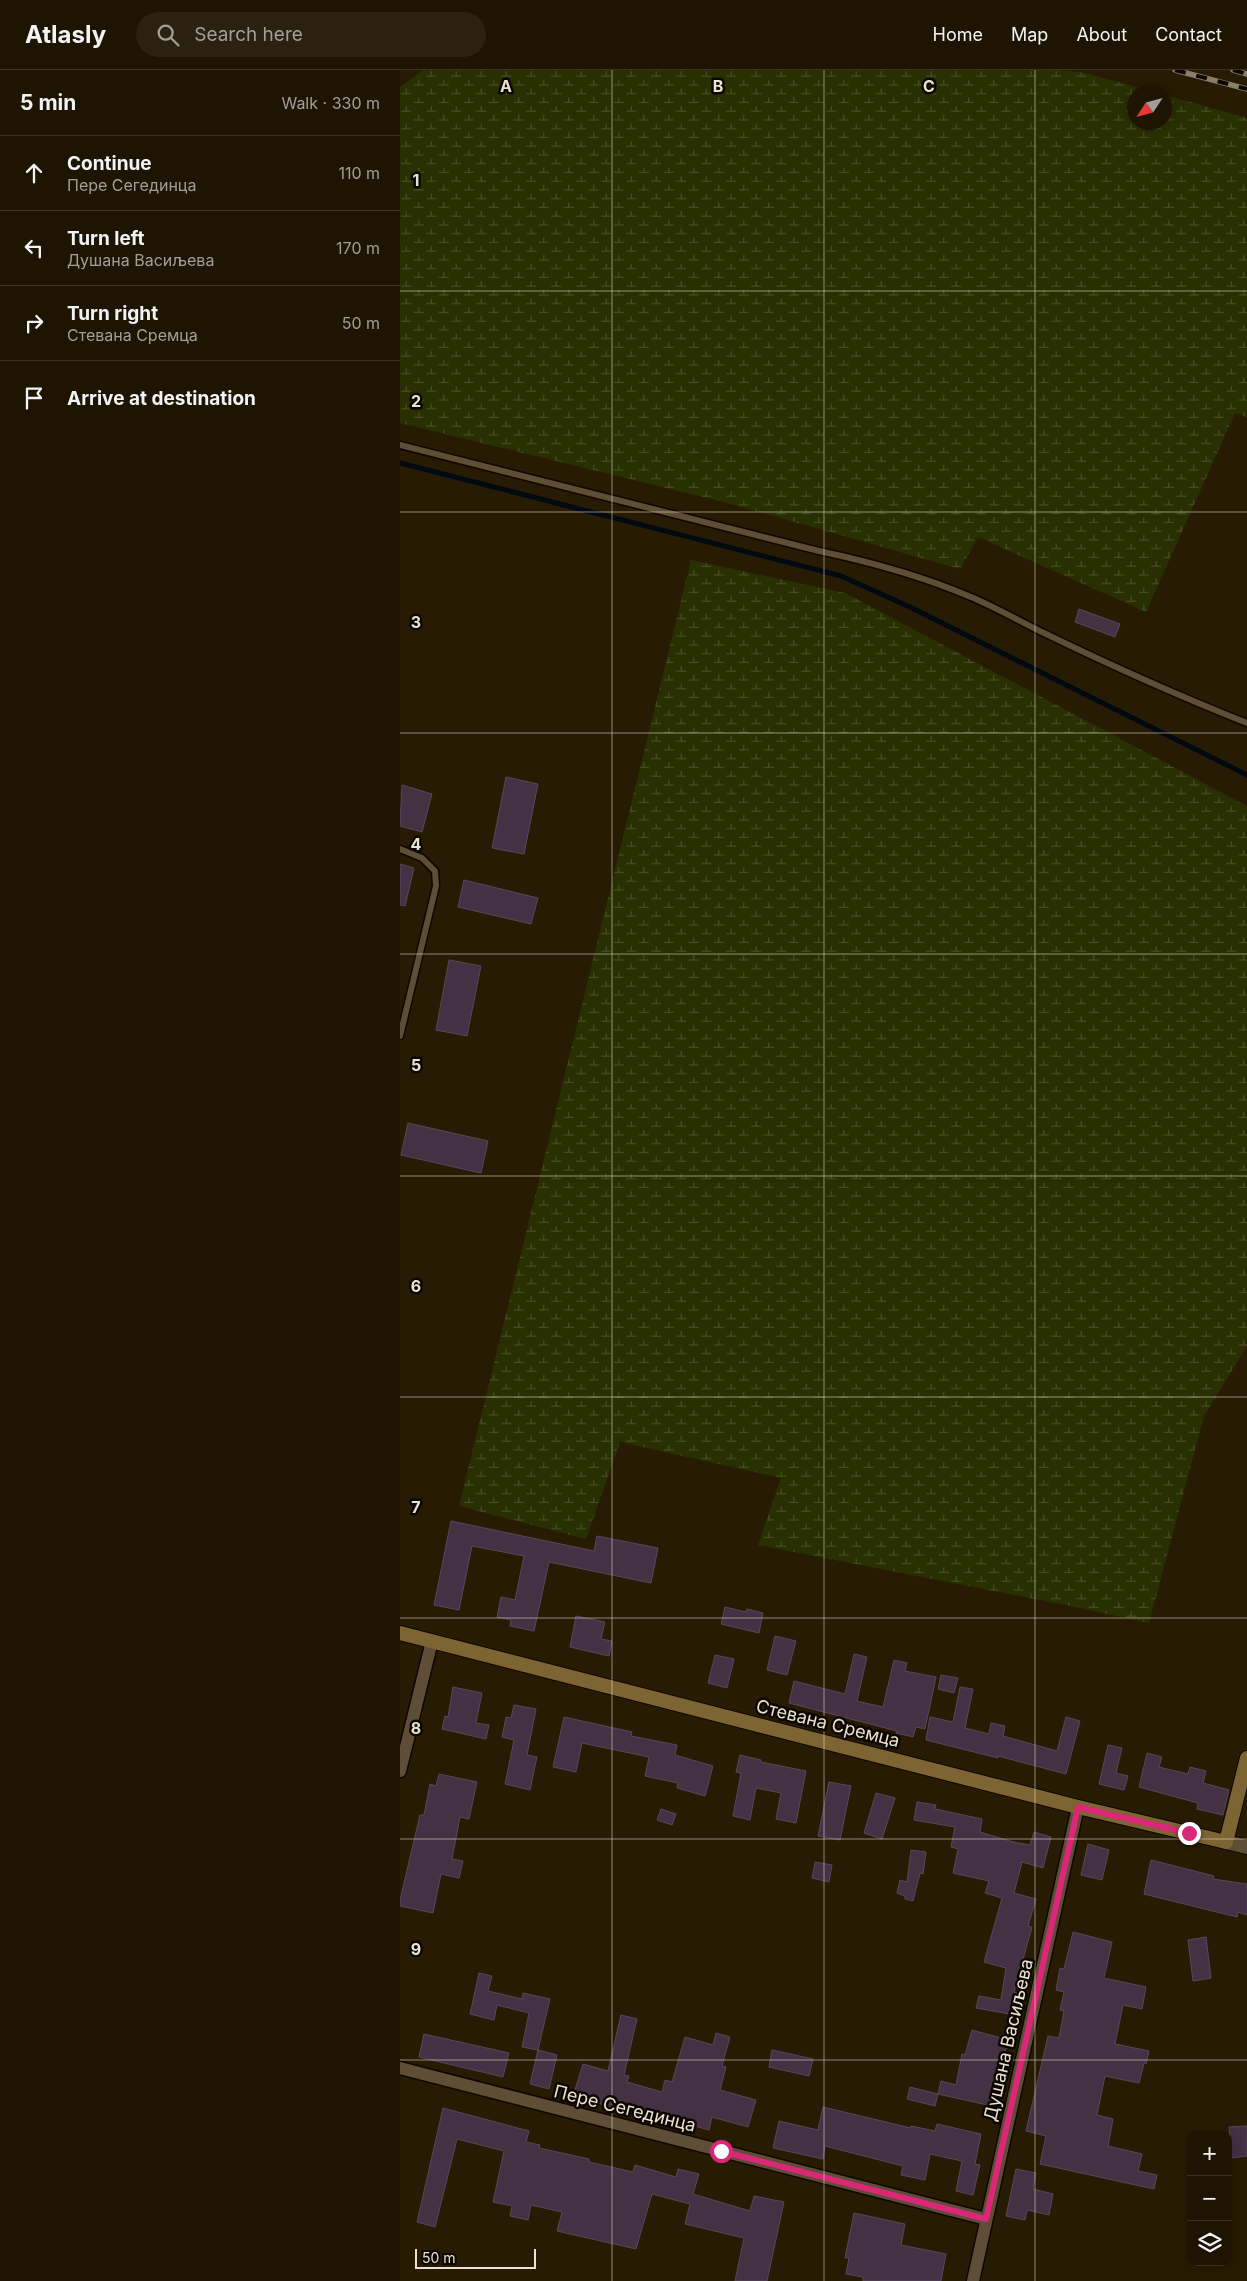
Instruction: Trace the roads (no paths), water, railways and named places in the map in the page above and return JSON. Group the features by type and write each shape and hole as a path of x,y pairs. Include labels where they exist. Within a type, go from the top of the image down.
{"main road":[{"name":"Стевана Сремца","path":"400,1633 1078,1807 1226,1842"},
{"path":"1226,1842 1247,1758"}],"street":[{"path":"400,1771 432,1641"},
{"name":"Душана Васиљева","path":"973,2281 1078,1807"},
{"name":"Стевана Сремца","path":"1226,1842 1247,1847"},
{"name":"Пере Сегединца","path":"400,2068 986,2219"}],"lane":[{"path":"400,445 819,551 858,559 933,582 971,596 1044,633 1193,701 1247,723"},
{"path":"400,849 422,858 435,871 436,886 400,1036"}],"waterway":[{"path":"400,463 841,576 910,607 1247,775"}],"railway":[{"path":"1175,70 1247,89"},
{"path":"1233,70 1247,74"}]}
